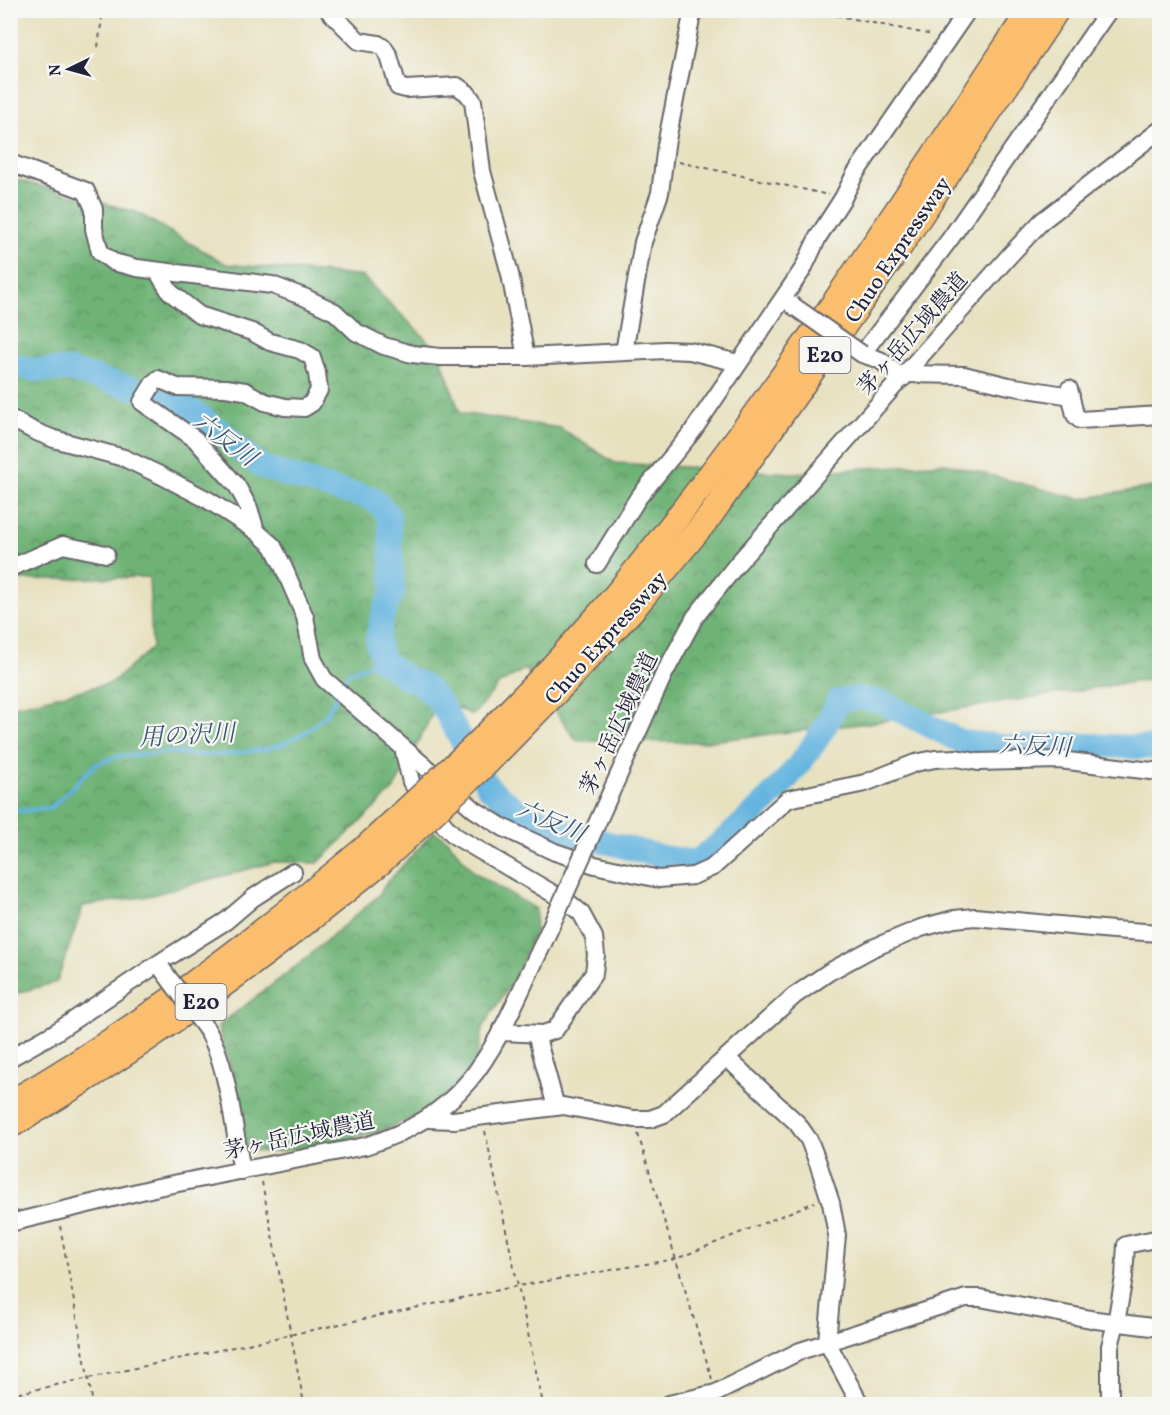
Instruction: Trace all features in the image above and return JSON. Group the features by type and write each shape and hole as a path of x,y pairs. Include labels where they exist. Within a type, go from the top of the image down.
{"highway":[{"name":"Chuo Expressway","path":"560,674 617,594 762,407 879,237 1030,10"},
{"name":"Chuo Expressway","path":"10,1126 130,1051 221,988 311,920 477,744 633,608 710,516 897,251 1057,10"},
{"name":"Chuo Expressway","path":"10,1103 120,1034 208,972 298,904 373,855"}],"street":[{"path":"328,10 359,41 378,44 384,48 389,56 398,87 406,89 457,86 473,101 482,171 510,274 526,357"},
{"path":"624,352 643,242 660,193 693,10"},
{"path":"597,564 638,498 692,432 738,363 788,301 818,237 843,198 855,174 879,137 907,102 968,10"},
{"path":"862,354 950,239 1109,10"},
{"name":"茅ヶ岳広域農道","path":"10,1222 158,1187 365,1146 394,1137 445,1107 469,1084 493,1049 664,674 695,617 724,581 1042,221 1160,130"},
{"path":"10,163 86,191 94,209 94,229 100,252 113,262 157,271 272,285 335,312 357,332 384,346 412,354 440,357 526,357 690,351 738,363"},
{"path":"157,271 170,292 200,315 252,332 270,342 300,350 312,357 319,390 312,403 304,408 285,407 265,402 245,391 226,388 177,387 158,380 142,402 195,439 237,486 249,508 255,531"},
{"path":"788,301 862,354 880,360 905,376 964,375 1009,386 1070,392 1075,415 1080,420 1160,415"},
{"path":"10,418 54,439 124,458 142,466 208,500 255,531 273,546 283,566 305,617 313,659 324,679 331,686 475,810 504,828 555,852 595,865 659,879 693,876 713,867 788,799 865,783 915,762 956,758 978,762 1059,760 1160,772"},
{"path":"10,568 63,545 106,554"},
{"path":"403,748 411,782 455,836 569,903 580,913 594,937 596,955 594,973 555,1030 536,1034 501,1032"},
{"path":"10,1058 56,1032 160,966 226,921 253,898 293,872"},
{"path":"426,1119 454,1120 556,1107 584,1109 634,1119 650,1119 664,1114 794,996 829,972 873,948 921,928 954,919 975,917 1160,933"},
{"path":"160,966 214,1042 221,1061 242,1171"},
{"path":"536,1034 556,1107"},
{"path":"727,1058 796,1123 809,1140 818,1163 829,1197 837,1235 828,1342 860,1404"},
{"path":"1110,1404 1110,1346 1124,1276 1126,1245 1160,1238"},
{"path":"669,1404 716,1393 800,1352 966,1298 980,1298 1160,1329"}],"path":[{"path":"98,47 103,10"},
{"path":"810,10 949,39"},
{"path":"665,159 843,198"},
{"path":"482,1116 543,1404"},
{"path":"634,1119 716,1393"},
{"path":"260,1167 304,1404"},
{"path":"10,1395 517,1287 676,1259 829,1197"},
{"path":"58,1211 93,1404"}],"green space":[{"path":"10,178 136,212 226,264 362,276 439,352 460,413 560,428 615,463 792,473 944,463 1080,499 1159,486 1159,678 869,723 702,742 577,741 525,669 499,684 473,715 439,701 394,789 318,863 275,862 148,896 83,906 57,982 11,995 11,707 111,683 152,648 149,577 11,580 11,428 18,424 10,418"},
{"path":"434,831 446,839 475,873 536,909 535,932 515,977 484,1025 476,1063 450,1091 419,1115 378,1132 318,1146 274,1152 245,1151 235,1084 218,1026 299,964 378,896 385,885"}],"waterway":[{"name":"六反川","path":"10,365 37,370 68,370 168,398 197,414 264,468 372,498 389,515 393,592 382,617 377,640 382,660 405,677 423,685 439,701 489,788 517,810 570,833 663,857 696,862 737,829 777,790 812,747 838,701 857,698 882,702 962,742 1013,747 1066,744 1160,748"},
{"name":"用の沢川","path":"340,688 349,672 382,660"},
{"name":"用の沢川","path":"10,808 23,811 52,807 96,764 119,756 174,752 221,755 266,749 285,743 307,731 327,714 337,695"}]}
